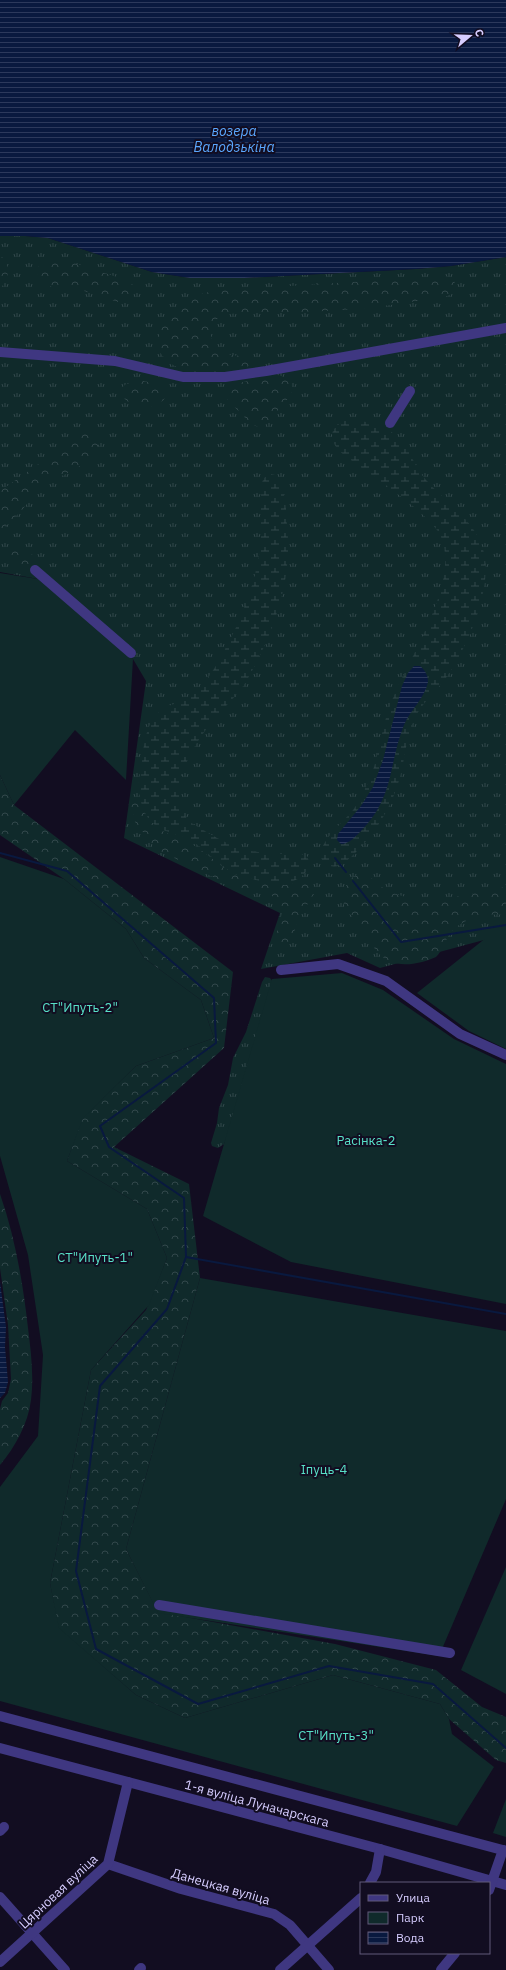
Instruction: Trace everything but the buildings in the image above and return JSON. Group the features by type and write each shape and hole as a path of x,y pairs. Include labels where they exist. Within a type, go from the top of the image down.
{"street":[{"path":"0,352 115,361 183,377 225,376 306,364 506,328"},
{"path":"390,424 410,391"},
{"path":"35,570 131,652"},
{"path":"281,970 338,964 386,981 460,1034 506,1055"},
{"path":"159,1605 450,1653"},
{"path":"0,1716 504,1850 491,1886"},
{"name":"1-я вуліца Луначарскага","path":"0,1748 380,1849 479,1882"},
{"name":"Цярновая вуліца","path":"0,1962 108,1864 128,1782"},
{"path":"371,1882 376,1872 380,1849"},
{"name":"Данецкая вуліца","path":"108,1864 181,1889 274,1914 290,1926 329,1970"},
{"name":"1-я вуліца Луначарскага","path":"491,1886 506,1885"},
{"path":"0,1897 65,1970"},
{"path":"280,1970 360,1899"},
{"path":"441,1970 454,1954"}],"green space":[{"path":"0,236 48,238 152,272 190,278 244,278 416,269 451,266 506,257 506,934 380,968 347,953 261,969 280,913 124,838 146,681 133,659 38,579 0,572"},
{"path":"0,255 6,263 8,272 0,289"},
{"path":"59,258 129,281 134,286 135,291 131,300 118,302 84,291 54,288 39,281 37,275 38,267 50,259"},
{"path":"445,276 453,279 457,287 456,292 447,296 354,309 309,312 238,313 224,315 216,320 212,328 212,341 220,352 248,358 250,365 245,368 209,373 185,370 174,366 165,359 158,349 159,336 167,317 181,303 201,294 213,291"},
{"path":"279,375 290,380 292,390 289,397 270,421 263,426 260,427 251,424 226,398 224,388 228,385"},
{"path":"138,380 164,385 168,393 160,403 150,407 139,407 130,403 123,397 121,390 126,384"},
{"path":"347,420 366,422 383,427 390,431 403,443 422,475 460,513 476,533 485,558 486,573 484,588 475,621 462,652 446,678 417,714 411,727 397,788 387,810 375,830 359,849 343,863 334,867 328,865 322,860 321,853 329,837 355,807 362,796 370,777 377,757 390,706 429,622 438,599 444,577 445,556 441,537 425,517 412,505 344,455 335,446 332,436 333,431 340,423"},
{"path":"84,432 94,434 99,444 92,457 85,463 64,475 48,481 39,488 22,510 0,532 0,491"},
{"path":"271,474 275,475 279,480 285,499 286,512 288,546 287,566 279,606 265,644 247,680 237,694 209,725 192,752 180,782 179,796 182,810 190,822 218,839 254,851 301,854 307,856 309,865 305,873 298,879 278,883 256,880 236,873 219,863 195,843 154,825 148,819 144,810 139,789 145,740 153,719 164,708 187,699 203,685 222,655 234,632 249,594 257,568 260,539 261,486 264,478"},
{"path":"14,549 26,551 36,557 36,564 28,569 20,569 11,565 6,557 8,551"},
{"path":"0,573 38,579 133,659 126,780 75,730 14,805 0,775"},
{"path":"0,775 14,805 233,972 224,1048 114,1147 189,1184 200,1278 126,1549 158,1612 335,1644 436,1670 482,1707 506,1717 506,1763 496,1760 449,1719 440,1704 333,1675 185,1718 136,1695 58,1628 50,1583 91,1370 146,1310 167,1258 147,1209 67,1161 82,1118 136,1066 214,1038 201,1000 144,958 126,929 64,879 0,835"},
{"path":"134,801 140,802 146,816 158,829 197,847 223,867 237,875 274,884 285,885 305,880 312,883 314,887 314,894 300,916 293,935 288,942 280,943 275,938 282,913 281,903 276,898 270,895 250,892 229,885 156,849 135,822 131,805"},
{"path":"0,857 64,879 126,929 144,958 201,1000 214,1038 136,1066 83,1118 67,1161 147,1209 167,1258 149,1305 91,1370 50,1583 59,1628 136,1695 185,1718 333,1675 440,1704 449,1719 452,1734 494,1767 457,1826 0,1701 0,1487 38,1436 43,1355 28,1255 0,1156"},
{"path":"364,873 389,891 419,899 448,898 506,887 506,915 482,916 460,924 449,935 436,957 411,964 395,963 381,956 375,949 362,928 349,913 344,903 344,891 350,879"},
{"path":"492,933 506,933 506,1049 469,1031 417,993"},
{"name":"Расінка-2","path":"342,973 383,990 454,1039 506,1064 506,1304 291,1262 203,1216 272,979"},
{"path":"265,977 270,978 273,982 229,1132 224,1144 218,1148 212,1146 211,1143 217,1123 219,1108 228,1085 233,1058 246,1032 262,982"},
{"path":"0,1194 10,1227 21,1277 32,1364 32,1382 31,1400 24,1426 16,1443 0,1465 0,1409 2,1401 8,1393 11,1379 8,1325 0,1268"},
{"name":"Іпуць-4","path":"200,1278 506,1331 506,1499 439,1656 158,1613 126,1549"},
{"path":"506,1567 506,1694 461,1670"},
{"path":"506,1799 506,1837 493,1833"}],"water":[{"name":"возера Валодзькіна","path":"0,0 506,0 506,257 451,266 416,269 244,278 190,278 152,272 48,238 0,236"},
{"path":"414,666 420,666 423,669 427,675 428,682 421,699 404,725 385,793 372,818 361,831 354,838 344,844 341,844 337,840 338,834 361,806 373,787 383,760 402,686 408,673"},
{"path":"0,1282 6,1327 5,1347 8,1382 5,1393 0,1398"}],"waterway":[{"path":"0,853 67,871 214,998 216,1043 100,1126 109,1147 184,1198 186,1257 167,1309 100,1386 76,1571 96,1649 198,1704 329,1666 433,1684 506,1748"},
{"path":"335,858 346,872"},
{"path":"353,881 401,942 506,925"},
{"path":"186,1257 506,1314"}],"park label":[{"name":"СТ\"Ипуть-2\"","path":"80,1007"},
{"name":"СТ\"Ипуть-1\"","path":"95,1257"},
{"name":"СТ\"Ипуть-3\"","path":"336,1735"}]}
